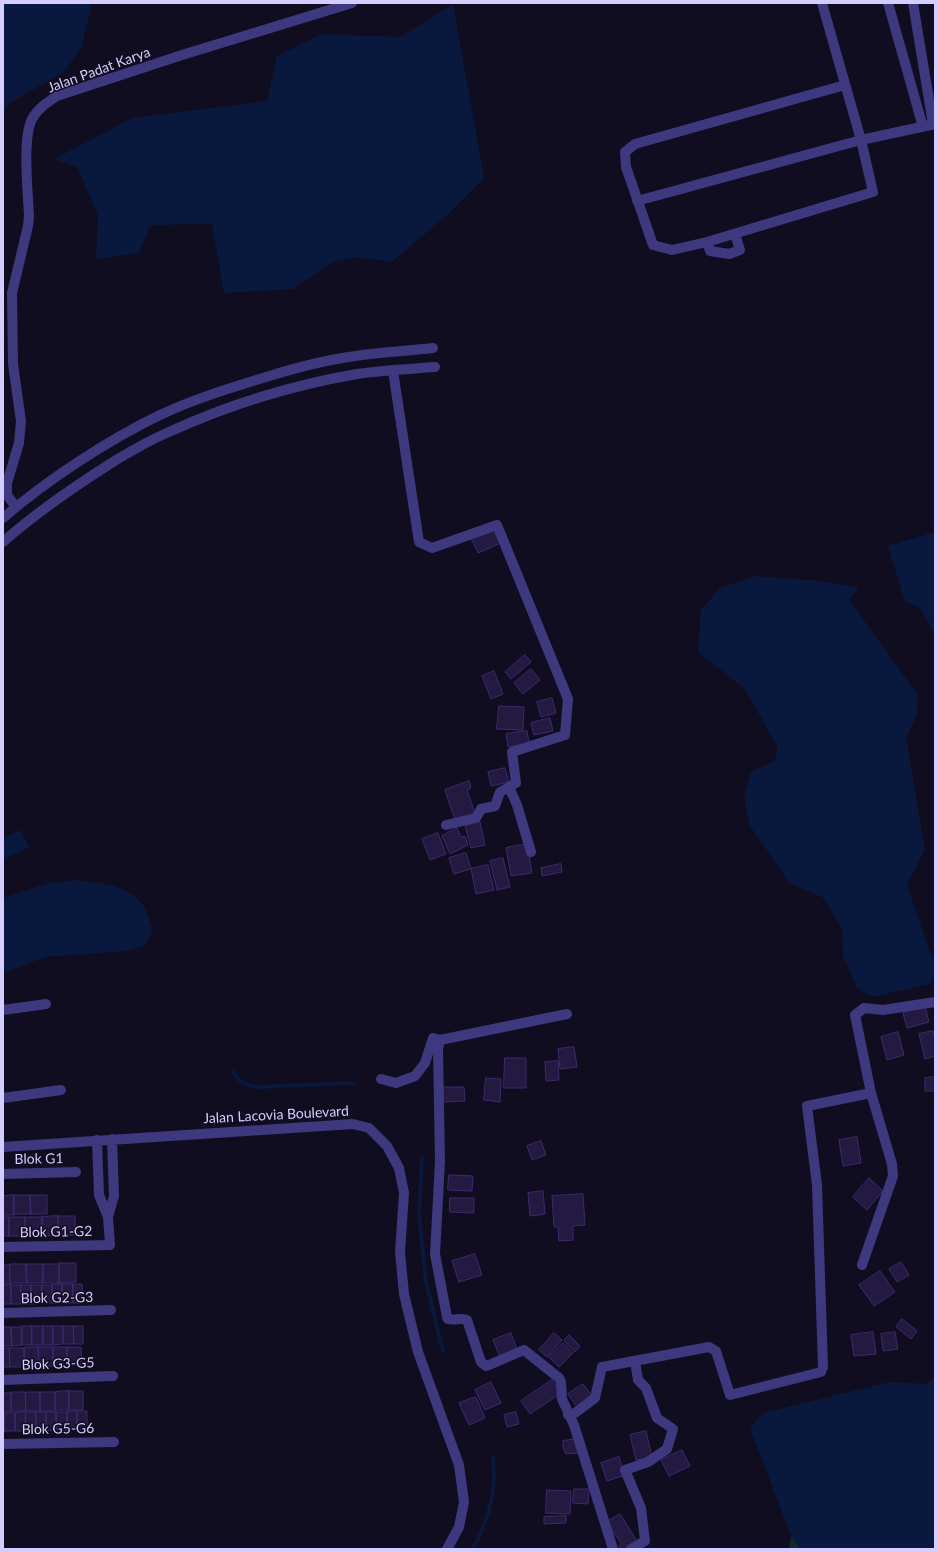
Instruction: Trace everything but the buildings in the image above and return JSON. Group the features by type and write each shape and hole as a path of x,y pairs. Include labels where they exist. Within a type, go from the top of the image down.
{"street":[{"name":"Jalan Padat Karya","path":"16,506 7,495 7,483 19,443 21,421 13,364 12,294 28,226 29,216 26,147 32,119 43,106 58,96 182,55 352,3"},
{"path":"822,3 846,85 861,140 873,192 707,242 672,250 653,245 626,167 625,152 635,144 846,85"},
{"path":"888,3 923,127"},
{"path":"638,201 861,140 934,124 913,3"},
{"path":"707,242 710,251 729,254 740,250 736,234"},
{"path":"3,518 16,506 75,464 132,430 161,415 226,389 292,369 354,356 433,348"},
{"path":"3,542 28,521 85,480 140,446 169,432 232,406 296,387 357,374 435,366"},
{"path":"393,371 419,542 432,548 497,525 568,699 565,735 512,752 516,783 500,792 495,806 481,809 476,818 446,825"},
{"path":"161,415 169,432"},
{"path":"509,787 517,805 531,852"},
{"path":"862,1265 893,1176 892,1164 871,1093 855,1015 864,1008 883,1010 935,1002"},
{"path":"3,1010 46,1004"},
{"path":"381,1079 396,1083 415,1076 425,1063 433,1038 440,1040 567,1014"},
{"path":"440,1040 438,1049 440,1161 435,1254 447,1317 448,1319 452,1320 463,1318 467,1320 481,1362 486,1366 522,1350 526,1350 559,1378 561,1382 562,1398 574,1426 613,1549"},
{"path":"3,1098 61,1090"},
{"path":"568,1415 575,1413 595,1398 602,1367 709,1347 716,1351 730,1396 821,1372 824,1367 817,1185 807,1106 871,1093"},
{"name":"Jalan Lacovia Boulevard","path":"3,1147 353,1124 368,1128 387,1146 399,1168 404,1193 400,1252 404,1294 418,1352 459,1465 464,1502 459,1527 447,1549"},
{"path":"108,1218 114,1196 112,1139"},
{"path":"97,1140 99,1195 108,1218"},
{"name":"Blok G1","path":"3,1174 76,1172"},
{"name":"Blok G1-G2","path":"3,1247 110,1245 108,1218"},
{"name":"Blok G2-G3","path":"3,1313 111,1310"},
{"path":"631,1549 645,1541 642,1508 625,1470 648,1462 668,1449 673,1429 657,1418 646,1388 638,1380 635,1361"},
{"name":"Blok G3-G5","path":"3,1380 113,1376"},
{"name":"Blok G5-G6","path":"3,1444 114,1442"}],"green space":[{"path":"791,1536 802,1549 789,1549"}],"water":[{"path":"3,3 90,3 91,7 81,48 64,72 8,104 3,115"},
{"path":"453,4 484,178 447,215 392,262 355,257 331,263 293,289 224,293 212,224 150,225 139,253 96,259 98,216 78,168 54,159 133,118 267,101 277,56 322,34 400,37"},
{"path":"935,532 935,635 919,607 905,602 888,546"},
{"path":"755,576 819,581 859,588 849,600 918,695 917,715 906,738 925,849 907,885 935,967 935,972 929,984 872,997 857,988 843,956 842,929 824,898 790,883 750,826 744,797 751,772 776,760 777,746 745,689 698,652 701,610 720,588"},
{"path":"21,830 29,847 3,860 3,838"},
{"path":"75,880 120,888 139,899 145,908 152,930 145,946 127,951 45,957 3,973 3,898 46,884"},
{"path":"935,1377 935,1549 801,1549 792,1538 750,1428 763,1413 890,1382 927,1384"}],"waterway":[{"path":"233,1071 243,1083 254,1087 355,1084"},
{"path":"422,1159 419,1214 426,1282 443,1351"},
{"path":"472,1549 488,1514 494,1477 493,1458"}]}
